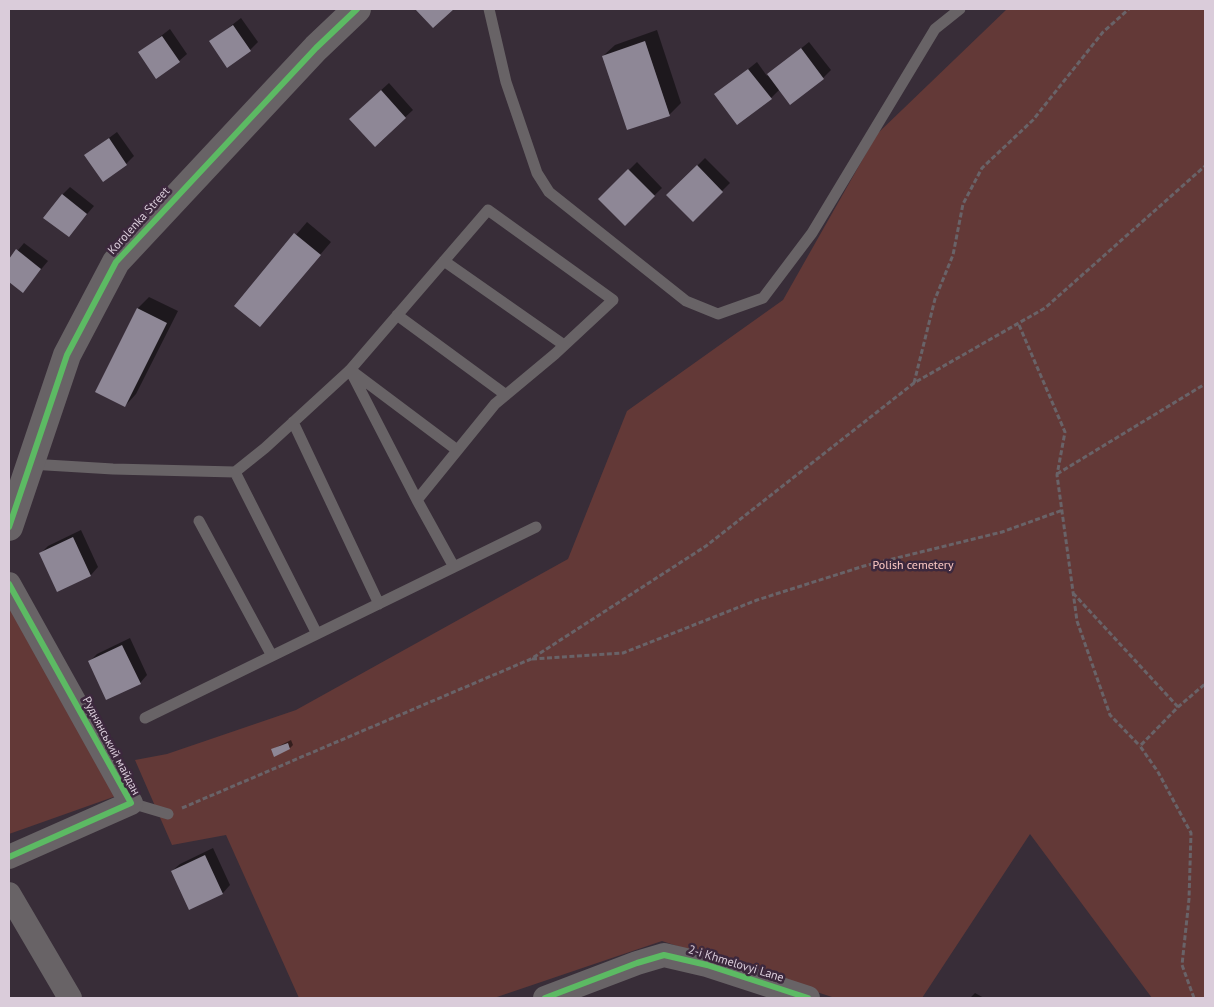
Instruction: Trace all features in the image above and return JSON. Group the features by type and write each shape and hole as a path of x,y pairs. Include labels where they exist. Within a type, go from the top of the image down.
{"street":[{"name":"Korolenka Street","path":"9,527 66,355 116,262 316,48 357,9"},
{"name":"Руднянський майдан","path":"9,584 131,804 9,857"},
{"path":"9,894 70,998"},
{"name":"2-i Khmelovyi Lane","path":"545,998 637,963 664,955 707,965 808,998"}],"lane":[{"path":"489,9 506,82 537,173 549,192 686,301 718,314 763,298 812,234 935,29 960,9"},
{"path":"30,464 113,469 236,472 350,370 488,210 612,300 564,345 495,404 417,500"},
{"path":"444,261 564,345"},
{"path":"398,314 506,395"},
{"path":"350,370 458,450"},
{"path":"350,370 454,567"},
{"path":"293,422 379,604"},
{"path":"236,472 317,634"},
{"path":"200,521 272,656"},
{"path":"145,718 536,527"},
{"path":"131,804 168,814"}],"path":[{"path":"914,383 935,299 953,255 963,204 982,168 1033,120 1103,32 1129,9"},
{"path":"168,814 531,659 706,546 914,383 1046,308 1205,166"},
{"path":"1019,325 1065,432 1057,475 1063,510 1064,540 1077,621 1110,715 1140,746 1158,772 1190,833 1189,899 1182,965 1194,998"},
{"path":"1057,475 1205,384"},
{"path":"531,659 622,653 757,600 864,566 1002,532 1063,510"},
{"path":"1072,592 1178,707"},
{"path":"1140,746 1178,707 1205,684"}],"green space":[{"name":"Polish cemetery","path":"1007,9 1205,9 1205,998 1152,998 1030,834 922,998 835,998 662,941 494,998 299,998 226,835 172,845 135,760 167,754 296,710 568,559 627,411 783,300 877,134"},
{"path":"12,604 119,795 9,834 9,614"}],"building":[{"path":"415,9 454,9 433,28"},
{"path":"233,25 251,51 227,68 209,41"},
{"path":"162,36 180,62 156,79 138,52"},
{"path":"645,41 670,116 627,130 602,56"},
{"path":"801,48 824,79 790,105 767,74"},
{"path":"748,69 772,99 737,125 714,94"},
{"path":"381,90 406,118 375,147 349,119"},
{"path":"109,138 127,165 103,182 84,155"},
{"path":"697,165 723,192 693,222 666,195"},
{"path":"628,169 655,196 625,226 598,199"},
{"path":"62,194 87,214 69,237 43,218"},
{"path":"294,233 321,255 260,327 234,306"},
{"path":"16,249 41,269 23,293 9,282 9,259"},
{"path":"137,308 167,323 125,407 95,392"},
{"path":"73,537 91,576 57,592 39,553"},
{"path":"122,645 141,684 106,700 88,661"},
{"path":"288,743 290,749 274,757 271,749"},
{"path":"205,855 223,894 189,910 171,871"}],"cycle path":[{"path":"9,527 67,355 116,262 316,48 357,9"},
{"path":"9,584 131,803 9,857"},
{"path":"545,998 637,963 664,955 707,965 808,998"}]}
